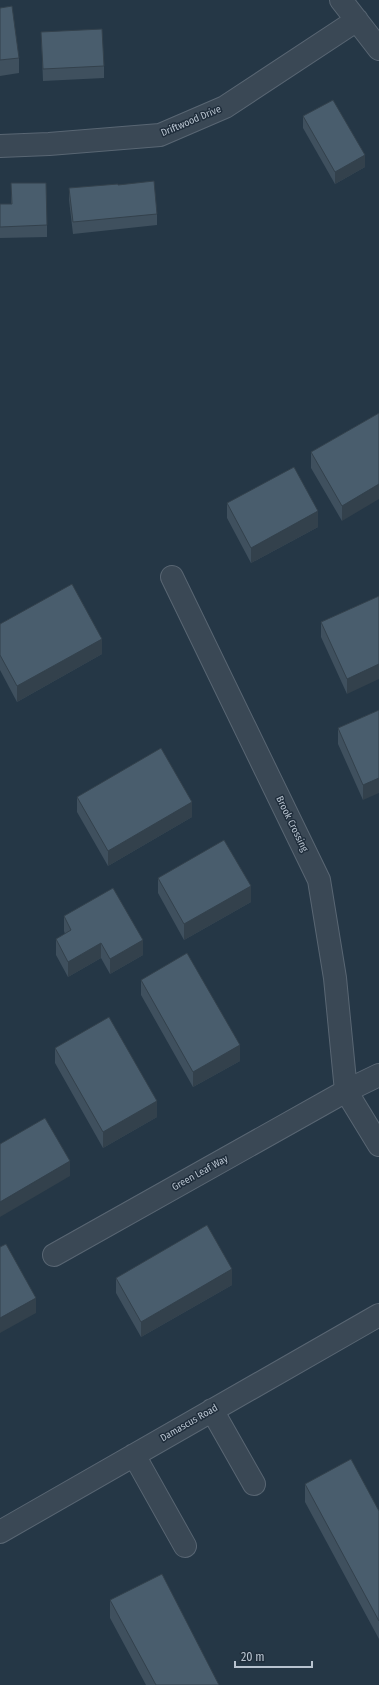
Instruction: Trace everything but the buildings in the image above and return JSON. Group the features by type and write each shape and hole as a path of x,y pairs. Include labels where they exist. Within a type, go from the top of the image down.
{"street":[{"path":"341,0 379,48"},
{"name":"Driftwood Drive","path":"0,146 49,144 160,135 225,106 357,20"},
{"name":"Brook Crossing","path":"172,577 319,880 335,978 346,1091"},
{"name":"Green Leaf Way","path":"54,1255 346,1091 379,1075"},
{"path":"346,1091 379,1145"},
{"name":"Damascus Road","path":"0,1532 379,1315"},
{"path":"212,1410 254,1484"},
{"path":"134,1455 184,1546"}]}
